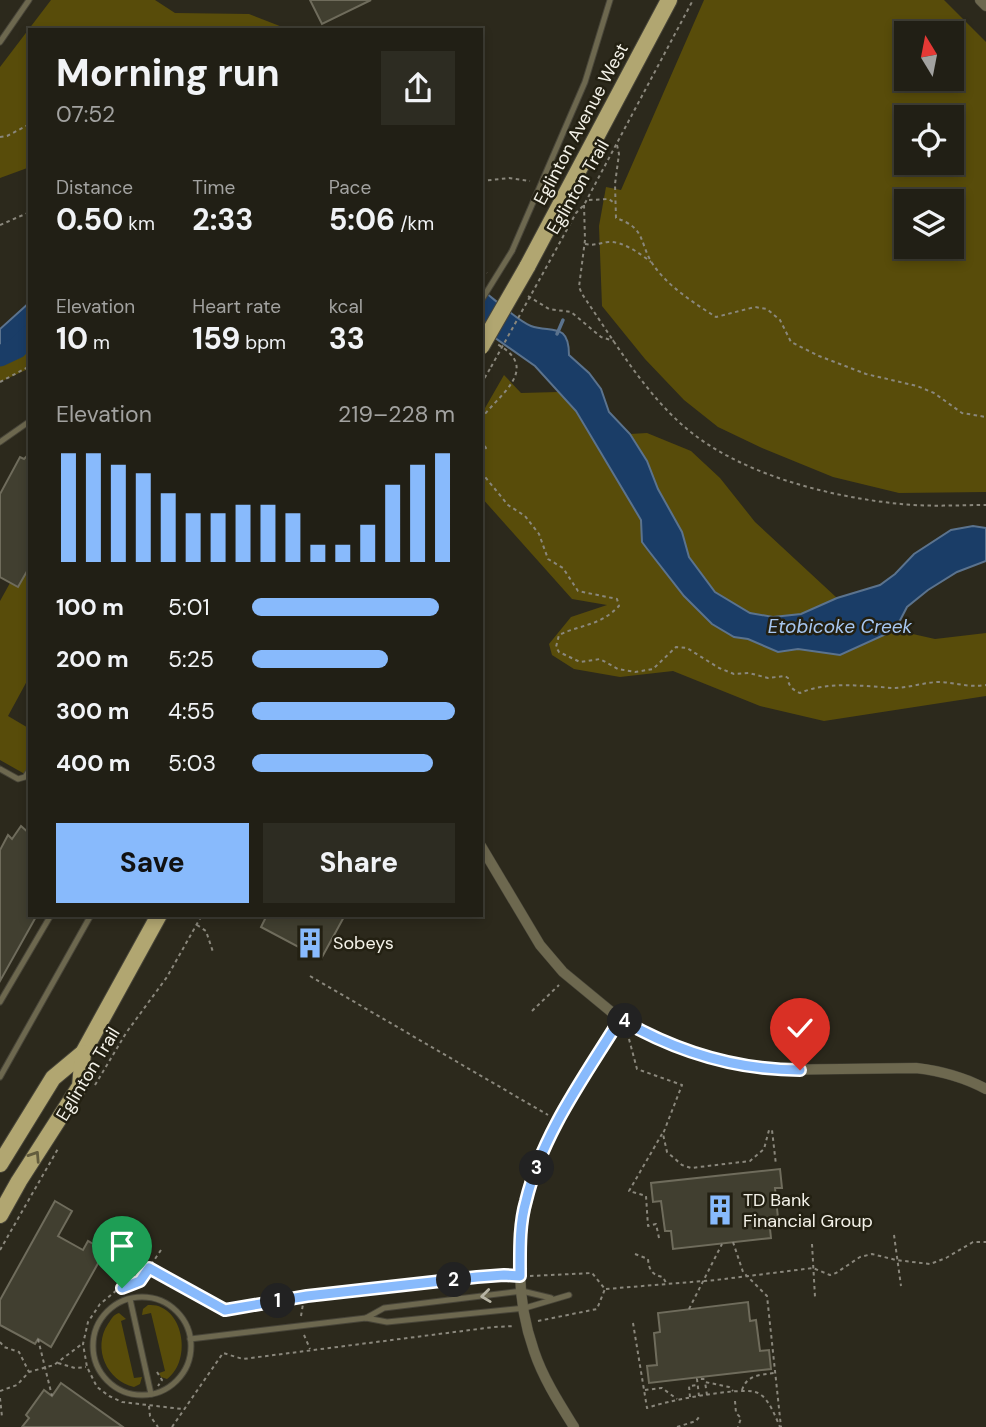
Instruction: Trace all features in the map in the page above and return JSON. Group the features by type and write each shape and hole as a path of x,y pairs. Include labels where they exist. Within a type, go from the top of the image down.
{"main road":[{"name":"Eglinton Avenue West","path":"483,344 527,267 669,0"},
{"path":"0,1164 53,1078 83,1053 158,917"},
{"path":"0,1214 80,1086 83,1053"}],"street":[{"path":"980,0 986,6"},
{"path":"483,849 540,945 568,976 620,1019 643,1032 682,1049 766,1070 916,1068 939,1071 974,1082 986,1089"},
{"path":"574,1427 557,1401 534,1351 520,1276 520,1242 525,1202 541,1156 558,1121 620,1019"}],"lane":[{"path":"0,42 29,0"},
{"path":"483,298 512,251 585,82 610,0"},
{"path":"0,442 28,422"},
{"path":"0,769 18,779 25,777 28,772"},
{"path":"0,1002 50,917"},
{"path":"0,1077 90,917"},
{"path":"366,1318 384,1308 522,1291 554,1298"},
{"path":"190,1339 366,1318 387,1322 525,1308 569,1294"},
{"path":"146,1297 162,1301 176,1311 185,1324 190,1339 186,1368 177,1380 165,1389 151,1394 135,1395 118,1390 105,1379 96,1365 92,1349 94,1332 102,1317 114,1305 130,1298 146,1297"},
{"path":"130,1298 151,1394"}],"path":[{"name":"Eglinton Trail","path":"483,381 576,213 587,200 693,0"},
{"path":"0,137 28,125"},
{"path":"617,145 619,154 616,218 627,222 642,236 652,263"},
{"path":"483,181 509,178 530,181"},
{"path":"587,200 609,199 615,203"},
{"path":"584,205 584,244 579,286 582,294 634,371 686,428 722,453 766,473 853,498 903,505 986,505"},
{"path":"0,225 28,213"},
{"path":"584,244 594,246 614,243 635,250 692,302 716,317 755,307 767,309 780,320 791,342 800,347 866,374 917,386 934,393 962,413 986,417"},
{"path":"537,301 550,309 571,312 601,337 615,342"},
{"path":"483,417 508,390 517,367 514,355"},
{"path":"0,382 28,367"},
{"path":"483,474 508,505 525,516 538,534 548,559 564,568 578,592 617,599 620,606 596,623 573,628 559,635 556,647 559,652 580,662 600,659 618,669 635,672 653,668 676,647 687,648 734,674 749,673 768,678 785,676 793,690 800,693 815,686 878,685 892,688 938,682 972,688 986,685"},
{"name":"Eglinton Trail","path":"96,1084 126,1032 167,977 201,917"},
{"path":"197,925 206,930 213,952"},
{"path":"310,976 558,1121"},
{"path":"532,1011 568,976"},
{"path":"620,1019 632,1046 638,1069 682,1085 663,1134 629,1191 646,1196 648,1226 656,1224 659,1238"},
{"path":"663,1134 667,1152 681,1165 691,1168 750,1161 764,1149 769,1130 772,1130 776,1166"},
{"name":"Eglinton Trail","path":"0,1250 61,1143"},
{"path":"894,1235 901,1286"},
{"path":"102,1241 225,1310 307,1296 504,1275 592,1273 605,1289"},
{"path":"733,1242 743,1272 767,1296 781,1427"},
{"path":"605,1289 813,1268 830,1275 872,1254 930,1264 946,1258 972,1242 986,1242"},
{"path":"689,1309 722,1244"},
{"path":"812,1244 815,1297"},
{"path":"161,1250 140,1281 117,1290 100,1304 88,1322 83,1344 87,1367 97,1387 109,1396 122,1402 184,1410"},
{"path":"635,1254 648,1259 649,1268 667,1284"},
{"path":"111,1266 116,1273 117,1290"},
{"path":"172,1427 223,1353 243,1359 528,1324 597,1309 605,1289"},
{"path":"633,1323 647,1408 677,1399 741,1391 757,1392 766,1400 781,1427"},
{"path":"38,1339 52,1396"},
{"path":"0,1342 4,1347 19,1352 29,1372"},
{"path":"0,1391 17,1385 29,1372 57,1363 83,1344"},
{"path":"57,1363 75,1368 87,1367"},
{"path":"741,1391 749,1378 776,1373"},
{"path":"699,1396 697,1379 705,1378 707,1396"},
{"path":"705,1382 729,1387 734,1392"},
{"path":"690,1398 689,1386 698,1385"},
{"path":"644,1390 662,1388 677,1399"},
{"path":"0,1398 2,1417"},
{"path":"735,1401 736,1413 741,1418 738,1427"},
{"path":"149,1405 150,1416 158,1427"},
{"path":"677,1427 696,1421 699,1417"}],"shaded area":[{"path":"51,0 155,0 175,13 249,14 285,28 30,28"},
{"path":"704,0 944,0 986,42 986,492 899,493 833,477 718,427 684,400 645,359 602,306 599,226 606,187 621,190"},
{"path":"28,30 28,168 0,178 0,67"},
{"path":"28,339 28,369 0,382 0,358"},
{"path":"504,375 521,393 558,392 576,411 634,507 641,520 642,542 684,596 734,637 748,639 778,652 798,649 840,655 895,630 935,639 986,633 986,696 824,721 760,706 673,671 620,677 574,669 552,655 549,644 571,617 607,605 572,599 483,499 483,412"},
{"path":"647,433 691,451 720,478 755,522 837,598 801,614 773,617 750,613 715,592 689,557 682,532 658,489 647,461 630,434"},
{"path":"28,570 28,681 8,716 28,728 28,776 0,760 0,601 10,583 18,587"},
{"path":"148,1305 160,1306 169,1312 180,1333 180,1359 167,1379 159,1373 165,1371 151,1313 142,1315 143,1309"},
{"path":"119,1313 126,1319 121,1321 134,1378 142,1377 140,1384 134,1387 116,1378 102,1353 103,1333 112,1318"}],"water":[{"name":"Etobicoke Creek","path":"483,291 526,324 562,333 566,338 569,355 589,373 601,389 609,412 630,434 647,461 658,489 682,532 689,557 715,592 750,613 773,617 801,614 837,598 880,585 914,554 951,530 973,526 986,528 986,561 957,572 928,590 907,607 895,630 840,655 798,649 778,652 748,639 734,637 712,624 684,596 642,542 641,520 576,411 535,366 483,329"},
{"path":"28,304 28,339 0,358 0,329"}],"building":[{"path":"310,0 371,0 322,24"},
{"path":"28,455 28,570 18,587 0,577 0,494 20,457 24,459"},
{"path":"21,826 28,832 28,917 36,917 0,981 0,850 8,835 12,839"},
{"name":"Sobeys","path":"266,917 344,917 321,959 261,927"},
{"name":"TD Bank Financial Group","path":"780,1169 782,1188 775,1188 778,1218 769,1219 771,1238 673,1249 671,1231 665,1231 661,1201 653,1202 651,1183"},
{"path":"55,1201 72,1211 58,1236 83,1250 88,1241 105,1251 51,1347 38,1339 35,1344 0,1325 0,1300"},
{"path":"748,1302 750,1321 756,1320 760,1351 769,1350 771,1369 649,1383 647,1366 657,1365 654,1333 660,1332 658,1313"},
{"path":"61,1383 123,1427 22,1427 29,1418 26,1415 44,1390 52,1396"}],"waterway":[{"path":"557,334 563,320"},
{"name":"Etobicoke Creek","path":"0,356 17,348 28,337"}],"place":[{"name":"Sobeys","path":"310,943"},
{"name":"TD Bank Financial Group","path":"720,1210"}],"route":[{"path":"122,1288 140,1281 149,1268 225,1310 307,1296 496,1275 520,1276 520,1242 525,1202 541,1156 566,1107 620,1019 643,1032 701,1055 766,1070 800,1070"}]}
